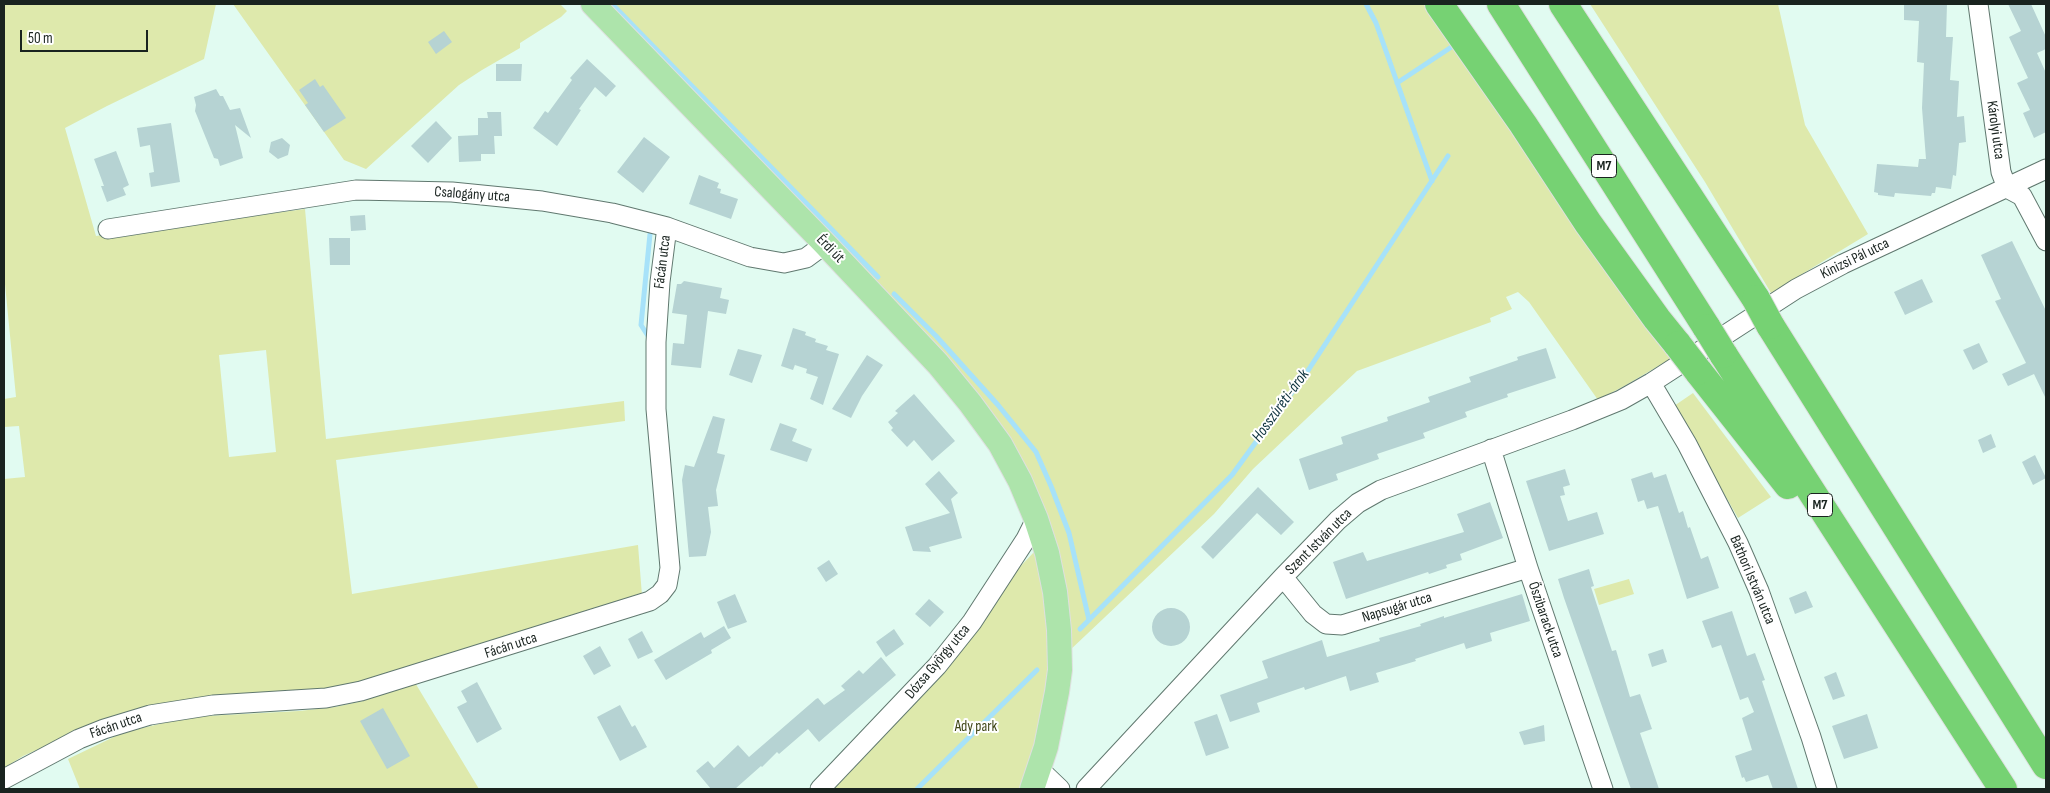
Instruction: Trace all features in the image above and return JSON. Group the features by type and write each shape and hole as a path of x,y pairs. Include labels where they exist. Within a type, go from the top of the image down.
{"highway":[{"path":"1439,4 1523,124 1588,223 1657,319 1683,361 1725,403 1824,533 1907,662 1977,748"},
{"path":"1450,4 1523,124"},
{"name":"M7","path":"1501,4 2003,789"},
{"path":"1563,4 1756,299 1770,325 2046,765"}],"main road":[{"name":"Érdi út","path":"593,4 938,364 1000,444 1020,481 1036,518 1047,553 1055,592 1060,670 1046,747 1036,779"}],"street":[{"name":"Károlyi utca","path":"1978,4 2001,172 2007,188"},
{"name":"Kinizsi Pál utca","path":"1683,361 1796,290 1843,264 2046,169"},
{"path":"2007,188 2022,196 2046,241"},
{"name":"Csalogány utca","path":"108,230 356,190 452,192 542,201 612,214 667,227 750,257 784,263 806,258 825,244"},
{"name":"Fácán utca","path":"4,779 79,739 150,715 213,705 326,698 362,691 632,607 650,601 660,594 667,586 670,568 656,409 656,342 660,282 667,227"},
{"name":"Szent István utca","path":"1086,789 1283,577 1338,520 1358,503 1381,490 1572,420 1621,400 1651,383 1683,361"},
{"name":"Báthori István utca","path":"1651,383 1687,444 1738,543 1759,590 1811,737 1827,789"},
{"name":"Őszibarack utca","path":"1491,449 1528,568 1603,789"},
{"name":"Dózsa György utca","path":"820,789 920,685 972,622 1026,539 1036,518"},
{"name":"Napsugár utca","path":"1283,577 1314,614 1326,624 1342,625 1528,568"},
{"path":"1036,779 1060,789"}],"green space":[{"path":"4,4 216,4 204,59 65,128 96,236 305,209 326,439 624,401 625,421 336,460 352,594 638,545 643,608 414,681 357,686 111,717 23,756 4,768 4,479 25,477 19,426 4,427 4,399 16,397 4,274","holes":["266,350 276,452 229,457 219,355"]},
{"path":"233,4 560,4 567,11 561,17 520,43 520,48 459,85 366,169 344,160"},
{"path":"602,4 1425,4 1567,216 1630,306 1672,358 1598,400 1529,302 1518,292 1506,297 1512,309 1490,318 1491,322 1357,371 1253,469 1214,514 1068,652 1022,465"},
{"path":"1590,4 1778,4 1805,125 1868,234 1771,293 1705,182"},
{"path":"1693,393 1771,497 1738,518 1674,406"},
{"name":"Ady park","path":"1034,552 1040,572 1047,613 1048,673 1046,702 1029,768 1020,789 832,789 856,766 944,670 1018,569"},
{"path":"1629,579 1634,594 1599,605 1594,589"},
{"path":"414,681 479,789 80,789 68,759 122,733 188,717 299,711 335,707 363,701"}],"building":[{"path":"1904,4 1947,4 1946,37 1953,37 1950,80 1959,81 1957,117 1964,116 1966,142 1959,143 1956,176 1953,175 1951,189 1936,187 1935,193 1932,193 1931,196 1895,193 1894,197 1878,195 1878,193 1874,192 1877,164 1918,167 1919,159 1926,159 1922,108 1924,63 1917,62 1919,21 1904,20"},
{"path":"2008,4 2031,4 2046,37 2046,49 2037,53 2046,73 2046,132 2034,138 2023,113 2030,110 2017,83 2028,78 2009,37 2021,31"},
{"path":"444,31 452,42 436,54 428,42"},
{"path":"587,59 616,86 606,97 595,87 579,109 581,110 557,146 533,128 545,111 548,113 572,80 570,78"},
{"path":"496,64 522,64 521,81 496,81"},
{"path":"315,79 320,87 323,85 346,118 324,132 305,105 308,103 299,90"},
{"path":"216,89 220,96 223,96 230,110 240,108 251,138 235,125 243,158 220,166 218,159 214,158 195,111 194,97"},
{"path":"487,112 501,112 502,136 494,136 495,154 481,154 481,161 459,162 458,136 478,135 478,118 488,118"},
{"path":"436,121 452,138 428,163 411,146"},
{"path":"171,123 180,182 151,187 149,173 154,172 150,145 140,147 137,128"},
{"path":"644,137 670,157 643,193 617,172"},
{"path":"282,138 290,145 288,155 278,159 269,152 271,142"},
{"path":"116,151 129,185 123,188 126,195 107,202 101,186 104,186 94,159"},
{"path":"699,175 719,183 717,188 721,189 720,193 738,199 731,219 689,204"},
{"path":"365,215 366,230 351,231 350,216"},
{"path":"329,238 350,238 350,265 330,265"},
{"path":"2012,241 2046,311 2046,399 2034,374 2008,386 2002,374 2026,363 1995,301 2001,299 1981,255"},
{"path":"1922,279 1933,302 1905,315 1894,292"},
{"path":"684,281 722,288 720,298 729,300 726,314 708,311 701,368 671,365 673,343 684,344 687,315 672,313 677,284 681,284"},
{"path":"793,328 806,332 805,335 816,339 815,342 828,346 826,350 839,354 823,405 810,399 818,377 806,373 807,369 795,365 796,362 793,370 781,366"},
{"path":"1979,343 1988,362 1973,370 1963,350"},
{"path":"1546,348 1556,378 1507,394 1508,397 1465,412 1467,417 1423,433 1425,438 1377,454 1379,459 1336,474 1338,480 1309,490 1299,459 1343,444 1341,437 1388,421 1387,417 1430,402 1428,397 1471,382 1469,377 1518,360 1517,357"},
{"path":"738,349 762,355 752,383 729,375"},
{"path":"867,355 883,365 862,396 851,418 832,409"},
{"path":"914,394 955,441 932,461 914,440 907,447 891,430 893,428 888,422 898,413 895,411"},
{"path":"713,416 725,419 717,453 725,455 716,490 718,506 708,507 711,532 706,556 689,557 682,480 685,465 694,467"},
{"path":"780,423 797,429 792,441 812,449 807,462 770,450"},
{"path":"1991,434 1996,447 1983,453 1978,440"},
{"path":"2035,455 2046,478 2033,485 2022,462"},
{"path":"1565,469 1570,485 1563,487 1565,495 1560,496 1568,521 1597,512 1604,534 1549,551 1526,481"},
{"path":"939,471 958,493 951,499 962,538 929,547 931,552 913,551 905,527 950,513 925,484"},
{"path":"1652,472 1654,478 1666,474 1679,513 1683,511 1701,559 1708,556 1719,588 1687,599 1658,506 1647,509 1644,500 1638,502 1631,479"},
{"path":"1258,487 1294,522 1281,535 1257,513 1213,559 1201,547"},
{"path":"1490,502 1503,538 1460,554 1462,560 1446,565 1447,568 1429,574 1428,572 1346,599 1333,562 1363,552 1367,561 1464,532 1457,514"},
{"path":"829,560 838,574 826,582 817,568"},
{"path":"1589,569 1594,586 1591,587 1612,651 1616,650 1630,697 1640,694 1652,729 1640,733 1659,789 1631,789 1564,598 1558,579"},
{"path":"1806,591 1813,607 1795,614 1789,598"},
{"path":"735,594 747,622 728,629 717,602"},
{"path":"1522,594 1530,621 1490,633 1492,641 1466,649 1464,643 1415,659 1416,661 1376,673 1379,682 1350,691 1346,676 1305,690 1304,687 1257,703 1260,712 1230,722 1220,695 1268,678 1262,661 1322,640 1327,657 1380,641 1379,638 1421,626 1420,624 1444,616 1444,618"},
{"path":"929,599 944,612 930,627 915,614"},
{"path":"1171,608 1184,614 1190,627 1184,640 1171,646 1158,640 1152,627 1158,614"},
{"path":"1732,611 1747,656 1755,653 1765,680 1762,681 1798,789 1773,789 1768,775 1746,782 1744,777 1742,778 1735,756 1752,750 1742,718 1754,712 1748,697 1740,700 1721,645 1712,648 1702,621"},
{"path":"724,626 731,638 711,650 712,653 666,680 654,660 701,632 704,638"},
{"path":"894,629 904,644 886,657 876,642"},
{"path":"642,631 653,652 638,659 628,639"},
{"path":"600,646 611,666 594,675 583,656"},
{"path":"1663,649 1667,662 1652,667 1648,654"},
{"path":"881,657 896,675 819,742 808,729 779,754 777,752 735,789 711,789 696,771 708,761 714,768 738,745 749,757 816,699 818,698 824,705 845,690 841,686 859,670 863,674"},
{"path":"1836,672 1845,696 1833,700 1824,677"},
{"path":"477,682 502,729 477,743 457,707 467,702 461,691"},
{"path":"620,705 632,727 635,725 647,747 620,761 597,717"},
{"path":"383,708 410,756 387,769 360,721"},
{"path":"1217,714 1229,748 1206,756 1194,722"},
{"path":"1867,714 1878,748 1844,759 1832,726"},
{"path":"1544,725 1545,741 1524,745 1519,732"}],"waterway":[{"path":"612,4 878,277"},
{"path":"1366,4 1376,23 1432,181"},
{"path":"1397,83 1456,44"},
{"name":"Hosszúréti-árok","path":"1080,629 1232,475 1309,369 1448,156"},
{"path":"650,234 641,325 650,339"},
{"path":"894,294 936,336 998,405 1036,452 1069,533 1089,620"},
{"name":"Hosszúréti-árok","path":"917,789 1037,670"}]}
